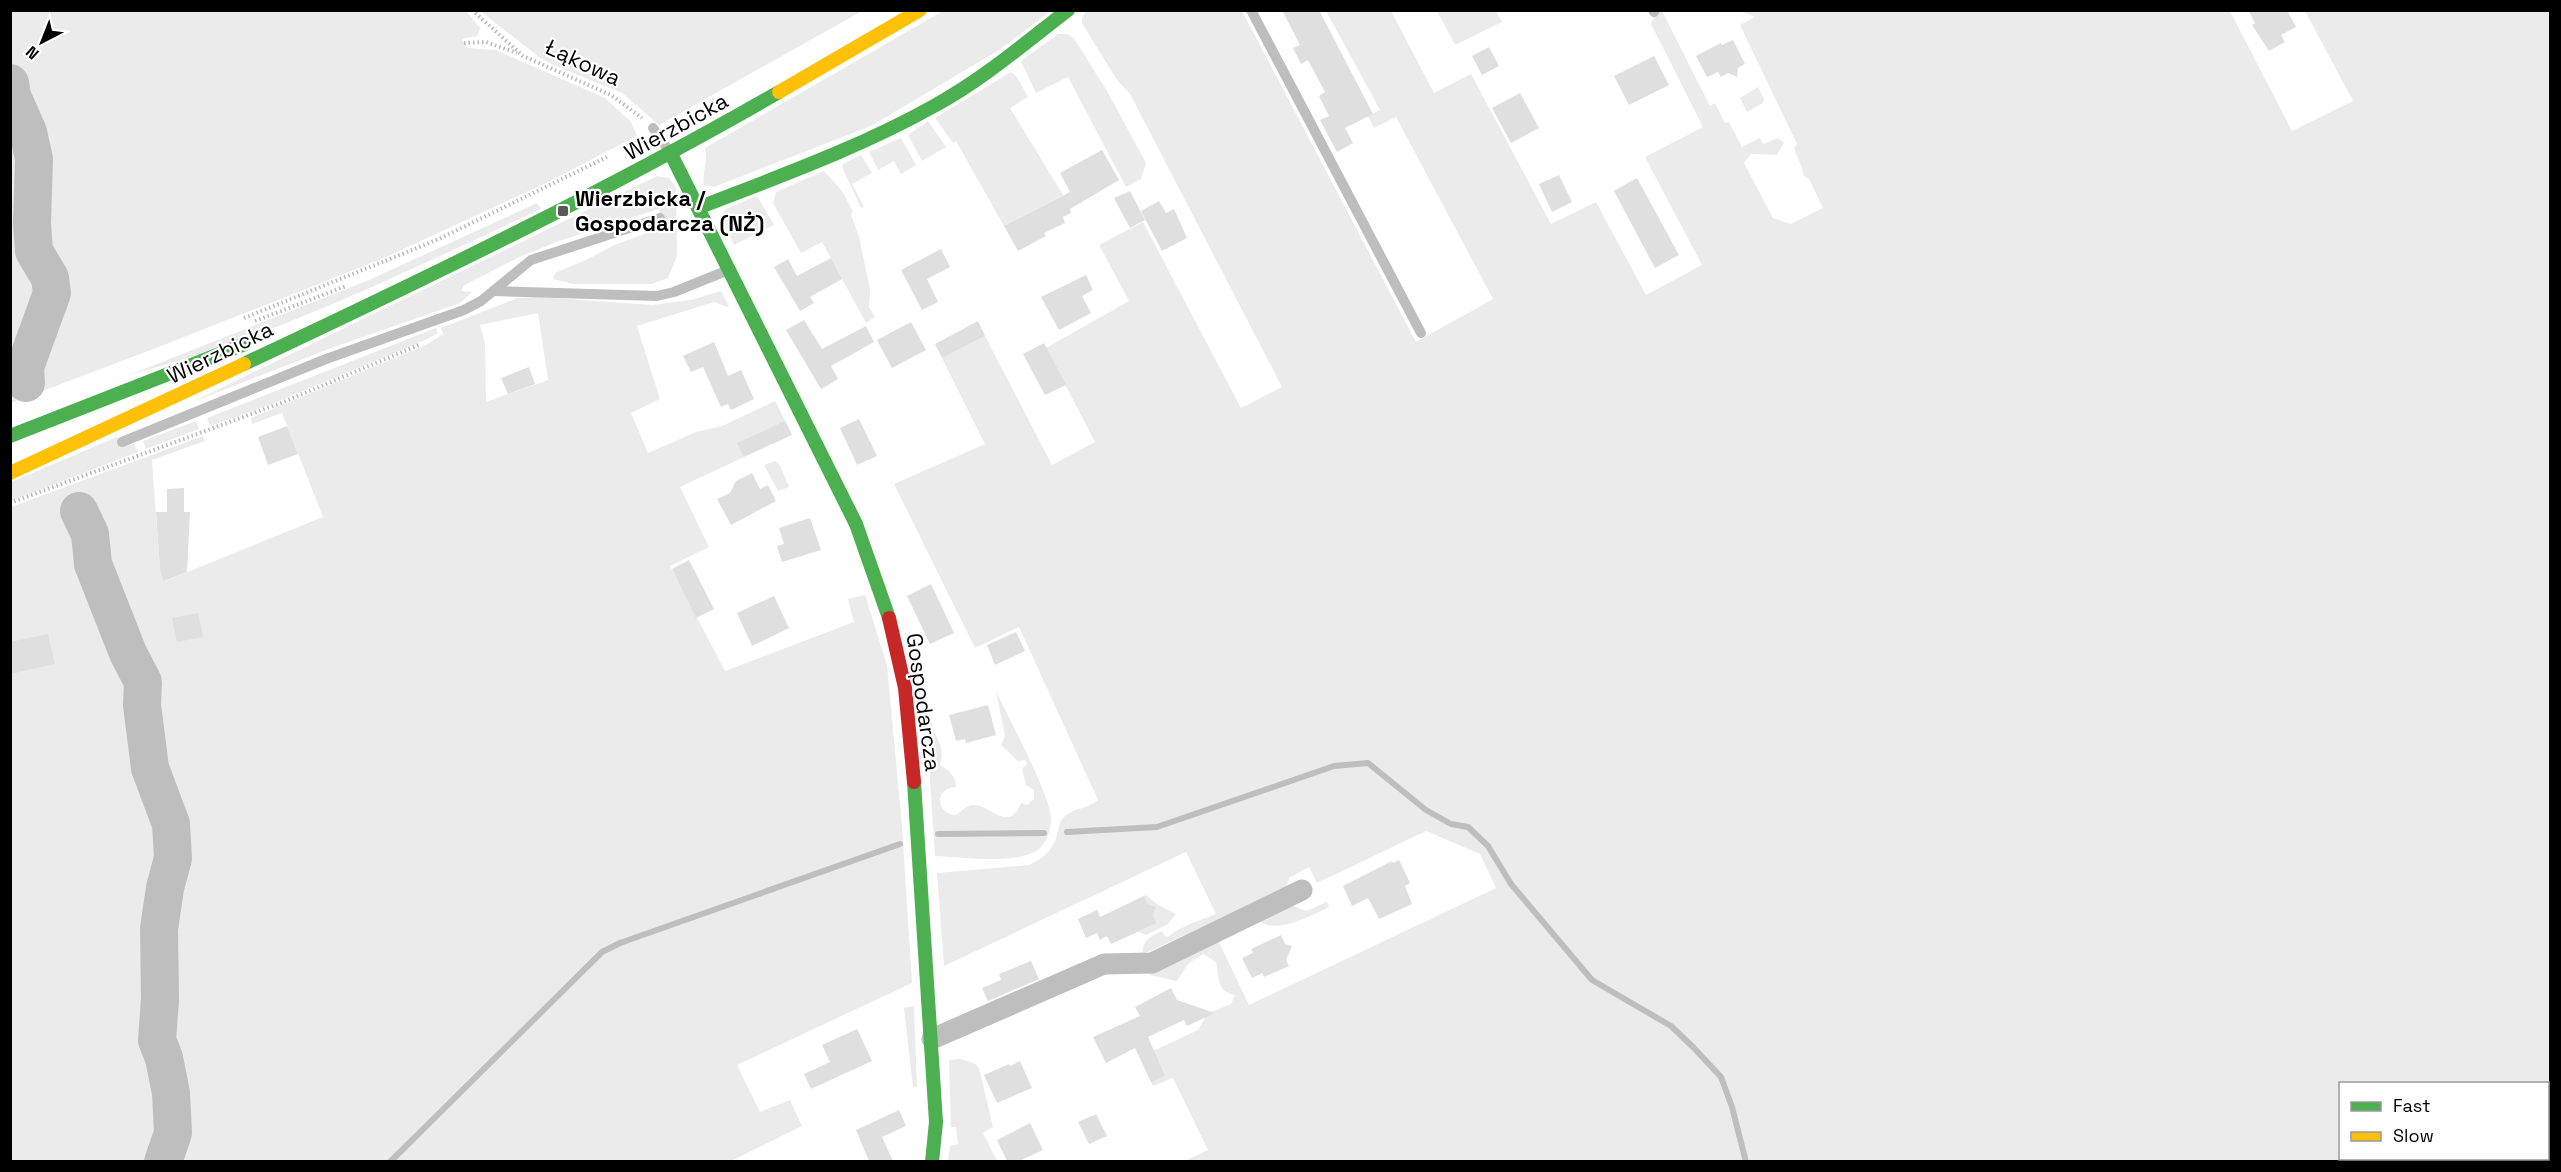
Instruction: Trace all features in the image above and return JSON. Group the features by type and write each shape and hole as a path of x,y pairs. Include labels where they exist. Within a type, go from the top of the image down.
{"street":[{"name":"Wierzbicka","path":"10,473 154,407 562,211 671,154 920,10"},
{"path":"698,208 823,159 934,106 988,71 1068,10"},
{"name":"Gospodarcza","path":"671,154 856,525 882,594 897,648 905,688 914,763 936,1122 932,1161"},
{"name":"Wierzbicka","path":"291,327 447,266"},
{"name":"Wierzbicka","path":"10,436 258,339"},
{"path":"932,1039 1104,964 1152,963 1302,890"}],"lane":[{"path":"1251,10 1422,333"},
{"path":"653,128 671,154"},
{"path":"122,442 326,358 475,304 531,260 660,218"},
{"path":"494,291 657,296 674,292 729,270"},
{"path":"154,407 182,418"}],"path":[{"name":"Łąkowa","path":"472,10 523,56 611,95 627,105 653,128"},
{"path":"464,43 486,42 523,56"},
{"path":"236,321 439,239 617,152"},
{"path":"419,254 458,237"},
{"path":"247,325 347,285"},
{"path":"10,503 270,407 416,346 441,335 435,320"}],"shaded area":[{"path":"11,10 466,11 480,28 477,36 462,39 468,48 496,50 605,98 631,122 637,136 546,183 384,258 11,403"},
{"path":"480,11 862,11 659,125 622,93 551,64"},
{"path":"943,11 1051,11 999,50 871,126 714,187 704,185 705,148"},
{"path":"1086,11 1242,11 1416,342 1493,299 1396,117 1374,128 1368,116 1380,110 1326,11 1391,11 1434,93 1471,74 1551,224 1596,202 1646,295 1702,265 1645,157 1703,127 1651,24 1657,11 1662,11 1710,106 1715,103 1725,123 1729,122 1742,147 1760,138 1763,144 1778,138 1784,143 1777,155 1751,154 1744,163 1773,218 1791,224 1823,208 1809,179 1803,175 1794,148 1797,144 1740,25 1755,17 1740,11 2230,11 2292,131 2353,101 2305,11 2550,11 2550,1161 1185,1161 1208,1150 1173,1078 1153,1086 1140,1057 1198,1030 1208,1013 1231,1004 1235,995 1221,987 1216,962 1203,954 1188,964 1177,981 1150,975 1148,972 1218,940 1249,1005 1496,888 1480,854 1426,831 1317,883 1309,867 1289,878 1286,889 1143,954 1145,942 1154,935 1162,931 1168,937 1185,926 1216,914 1186,852 944,966 937,873 1029,865 1041,858 1052,847 1059,824 1064,817 1098,800 1019,627 975,648 894,484 985,444 942,358 985,336 1052,465 1095,442 1046,348 1129,301 1099,245 1143,222 1241,408 1282,387 1130,94 1117,80 1082,23"},
{"path":"1437,11 1496,11 1502,22 1455,45"},
{"path":"1058,34 1068,34 1075,40 1107,91 1146,163 1141,179 1126,187 1068,77 1036,93 1021,61"},
{"path":"1011,72 1017,77 1028,97 1010,108 1063,195 1004,226 956,141 953,143 935,118"},
{"path":"1758,87 1764,99 1763,103 1747,112 1740,98"},
{"path":"928,121 946,147 922,161 908,135"},
{"path":"901,138 916,165 901,174 894,161 878,170 869,152"},
{"path":"861,155 872,173 852,184 864,207 861,208 842,167 843,164"},
{"path":"824,171 843,192 853,212 851,214 859,237 870,289 869,307 875,317 866,323 822,242 801,253 773,203 776,192"},
{"path":"657,176 669,178 676,188 677,256 668,278 652,284 573,284 553,279 555,273 612,246 663,227 659,209 559,241 517,258 463,286 462,291 472,292 460,303 326,350 190,403"},
{"path":"757,196 774,225 734,245 720,216 726,209"},
{"path":"537,203 541,209 390,279 287,323 183,360 129,375 369,280"},
{"path":"721,291 729,306 714,302 637,326 660,399 631,413 648,453 696,432 722,426 775,401 792,434 767,429 738,443 744,457 680,487 709,547 670,566 725,671 854,622 848,599 865,595 887,665 902,826 912,983 737,1065 760,1112 790,1100 802,1126 729,1162 11,1162 11,507 203,436 205,441 152,460 160,570 165,581 323,517 282,413 252,424 251,418 426,345 443,334 441,328 518,298 539,297 652,305 691,300","holes":["538,313 548,380 486,402 485,343 480,325"]},
{"path":"436,328 438,333 423,341 272,404 210,426 207,418"},
{"path":"196,421 199,429 146,449 143,441"},
{"path":"117,437 122,447 134,444 138,452 11,501 11,482"},
{"path":"775,461 780,465 789,487 778,491 764,465"},
{"path":"996,691 1044,792 1051,818 1050,829 1044,843 1037,851 1022,856 984,859 935,856 926,718 932,719 933,730 940,744 942,757 940,765 952,774 956,787 949,788 941,795 941,805 948,813 955,815 972,805 1011,817 1021,803 1027,805 1034,799 1034,790 1026,785 1022,769 1027,764 1025,760 1018,761 1001,745 1005,736"},
{"path":"1146,895 1158,905 1176,914 1168,924 1146,935 1138,932 1157,923 1153,916 1155,910 1148,904 1144,896"},
{"path":"1327,902 1329,907 1283,925 1274,926 1259,920 1292,905 1306,911"},
{"path":"914,1006 917,1087 913,1087 904,1008"},
{"path":"960,1059 974,1063 979,1068 993,1127 983,1133 997,1161 948,1161 950,1146 958,1144 956,1127 951,1127 949,1060"}],"building":[{"path":"1282,10 1319,10 1373,114 1345,128 1353,143 1337,152 1320,120 1329,116 1319,96 1325,92 1308,60 1301,64 1293,48 1300,45"},
{"path":"2248,10 2287,10 2296,27 2281,35 2285,42 2269,51 2252,25 2255,23"},
{"path":"1733,40 1745,64 1738,68 1737,77 1728,73 1721,77 1718,72 1707,77 1696,56 1721,43 1722,45"},
{"path":"1489,47 1499,66 1482,75 1472,56"},
{"path":"1654,56 1669,85 1629,105 1614,76"},
{"path":"1520,93 1539,128 1511,143 1492,108"},
{"path":"1102,150 1119,180 1070,209 1071,213 1063,217 1065,223 1044,233 1046,236 1018,251 1004,226 1070,192 1060,173"},
{"path":"1559,175 1572,202 1552,212 1539,184"},
{"path":"1637,178 1679,255 1655,268 1614,191"},
{"path":"1130,191 1145,220 1130,228 1114,198"},
{"path":"1159,201 1166,213 1174,209 1187,238 1162,251 1141,211"},
{"path":"941,249 950,267 927,279 938,302 922,310 901,270"},
{"path":"831,258 842,279 810,297 814,303 800,311 774,267 788,259 797,276"},
{"path":"1086,275 1093,290 1082,296 1091,313 1059,330 1041,297"},
{"path":"804,320 822,349 866,326 874,342 831,366 838,379 821,389 786,330"},
{"path":"978,321 985,336 942,358 935,344"},
{"path":"911,322 926,350 892,368 877,340"},
{"path":"714,342 728,376 741,370 754,399 731,410 728,404 721,407 703,367 691,372 683,356"},
{"path":"1044,343 1066,385 1045,395 1023,354"},
{"path":"529,367 535,384 508,394 501,378"},
{"path":"859,419 877,456 857,465 840,428"},
{"path":"785,421 792,435 744,457 737,443"},
{"path":"287,426 298,454 268,465 258,437"},
{"path":"752,473 760,489 768,485 776,501 731,525 717,499 730,493 736,481"},
{"path":"184,488 184,512 190,512 187,572 164,581 160,570 156,512 167,512 167,489"},
{"path":"810,518 821,550 782,562 777,546 784,544 779,528"},
{"path":"689,560 714,609 696,618 672,569"},
{"path":"931,584 954,633 930,644 907,596"},
{"path":"774,596 789,628 752,646 737,613"},
{"path":"198,613 203,637 177,642 172,618"},
{"path":"1016,632 1025,651 995,665 987,645"},
{"path":"48,634 55,664 10,674 10,642"},
{"path":"988,705 996,735 966,743 965,739 956,741 949,715"},
{"path":"1399,860 1410,883 1405,886 1412,904 1379,919 1368,898 1352,906 1343,886 1392,861 1393,863"},
{"path":"1144,896 1148,904 1156,907 1153,916 1157,923 1111,944 1107,936 1100,940 1097,933 1086,938 1078,919 1097,910 1100,917"},
{"path":"1281,935 1285,944 1292,946 1286,960 1289,966 1264,977 1262,973 1252,978 1242,958 1253,953 1251,949"},
{"path":"1031,961 1039,979 988,1001 982,988 1001,980 999,974"},
{"path":"1171,988 1177,1000 1215,1013 1187,1026 1184,1020 1148,1037 1165,1076 1151,1082 1135,1048 1106,1063 1093,1037 1140,1016 1135,1007"},
{"path":"857,1029 872,1061 811,1089 804,1074 830,1062 822,1045"},
{"path":"1020,1061 1032,1088 997,1103 984,1075"},
{"path":"899,1110 906,1126 882,1137 893,1161 869,1161 856,1130"},
{"path":"1096,1114 1107,1136 1089,1144 1078,1122"},
{"path":"1030,1123 1043,1150 1019,1161 1007,1161 997,1140"}],"waterway":[{"path":"10,83 12,96 28,132 34,159 32,223 34,251 50,278 52,293 25,367 26,383"},
{"path":"79,511 90,534 93,564 128,653 143,682 142,705 150,768 171,824 173,858 165,888 159,929 160,999 157,1040 164,1058 171,1093 173,1133 163,1162"},
{"path":"1067,832 1157,827 1334,766 1368,763 1426,810 1451,824 1468,827 1488,846 1511,884 1592,980 1671,1026 1693,1047 1721,1077 1732,1107 1746,1162"},
{"path":"938,834 1044,833"},
{"path":"390,1162 602,952 620,943 900,844"}],"traffic: fast":[{"path":"698,208 847,149 906,121 952,96 986,73 1068,10"},
{"path":"244,364 581,200 779,92"},
{"path":"671,154 856,524 889,618"},
{"path":"10,436 245,344"},
{"path":"914,782 936,1122 932,1162"}],"traffic: slow":[{"path":"779,92 920,10"},
{"path":"10,473 244,364"}],"traffic: jam":[{"path":"889,618 905,688 914,782"}],"place":[{"name":"Wierzbicka / Gospodarcza (NŻ)","path":"563,211"}]}
